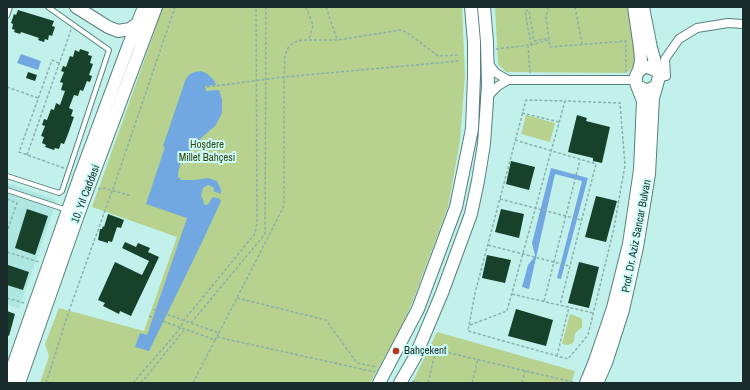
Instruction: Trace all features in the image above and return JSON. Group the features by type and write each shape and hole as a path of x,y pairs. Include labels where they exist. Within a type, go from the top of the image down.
{"street":[{"path":"76,7 108,28 128,48"},
{"name":"10. Yıl Caddesi","path":"8,383 73,212 128,48 144,7"},
{"name":"10. Yıl Caddesi","path":"19,383 38,302 49,265 73,212 87,190 156,7"},
{"path":"379,377 418,309 456,207 472,129 474,42 471,7"},
{"path":"400,383 414,357 442,293 470,214 478,181 484,144 488,97 488,63 484,7"},
{"name":"Prof. Dr. Aziz Sancar Bulvarı","path":"586,383 613,308 629,244 640,170 644,101 635,79 641,61 634,7"},
{"name":"Prof. Dr. Aziz Sancar Bulvarı","path":"597,383 606,363 622,310 637,247 649,174 653,98 658,78 643,7"},
{"path":"658,78 666,76 665,59 679,39 697,28 728,23 743,24"},
{"path":"108,28 118,31 130,29 137,24"},
{"path":"488,63 496,73 508,80 635,79 645,90 648,90 655,87 658,78 652,68 644,67 635,79"},
{"path":"488,97 498,86 508,80"}],"lane":[{"path":"7,16 10,7"},
{"path":"7,176 59,193 62,191 109,50 48,7"},
{"path":"7,190 73,212"}],"path":[{"path":"46,383 68,314 113,190 175,7"},
{"path":"133,383 254,235 256,229 256,7"},
{"path":"191,323 265,234 266,7"},
{"path":"306,7 313,25 309,40"},
{"path":"326,7 337,40"},
{"path":"548,7 546,18 550,46 626,41 635,79"},
{"path":"575,7 582,44"},
{"path":"530,80 529,45 525,11 529,10 534,41 549,39"},
{"path":"27,155 72,25"},
{"path":"193,383 284,206 284,76 285,56 288,48 297,41 337,40 401,30 406,32 438,56 459,55"},
{"path":"494,46 495,50 529,45 549,39"},
{"path":"59,63 52,60 19,152 69,169"},
{"path":"207,87 284,76 459,61"},
{"path":"7,87 38,98"},
{"path":"526,100 620,103 625,165 614,228 588,335 568,359 468,331 475,293 522,113 526,100"},
{"path":"470,325 507,311 564,101"},
{"path":"522,113 559,122"},
{"path":"515,140 596,164 560,305"},
{"path":"544,301 580,159"},
{"path":"87,190 104,188 131,196"},
{"path":"7,199 17,202 7,232"},
{"path":"500,199 581,220"},
{"path":"488,246 570,266"},
{"path":"7,252 49,265"},
{"path":"512,294 593,313"},
{"path":"7,298 38,302"},
{"path":"217,337 379,377 378,368 357,363 326,320 237,298"},
{"path":"557,356 569,307"},
{"path":"152,309 219,333"},
{"path":"149,316 215,340"},
{"path":"140,383 185,329"},
{"path":"428,347 577,383"},
{"path":"428,383 436,349"},
{"path":"472,383 478,359"},
{"path":"522,383 525,371"}],"shaded area":[{"path":"7,183 57,200 19,309 7,304"}],"green space":[{"name":"Hoşdere Millet Bahçesi","path":"158,7 462,7 465,75 460,141 448,207 412,303 401,327 370,383 40,383 49,356 45,344 59,308 144,331 177,237 92,207 158,22"},
{"path":"495,7 628,7 637,63 627,73 506,72 498,64"},
{"path":"526,115 555,123 550,142 521,134"},
{"path":"570,314 581,318 582,327 575,333 574,341 567,345 562,344"},
{"path":"437,332 575,371 571,383 412,383"}],"water":[{"path":"21,54 41,61 38,70 17,63"},
{"path":"201,71 212,78 216,85 205,86 206,91 219,90 222,99 222,113 216,125 199,140 181,162 178,177 182,180 208,178 217,181 221,194 213,191 213,187 208,185 203,188 201,196 205,205 208,204 213,197 220,199 221,201 149,351 135,347 140,333 147,335 187,218 146,204 165,147 163,146 185,81 192,73"},
{"path":"551,168 588,178 561,279 557,278 582,181 555,174 529,289 522,287 528,265 535,256 532,243"}],"building":[{"path":"18,10 54,21 52,26 55,27 52,36 49,35 48,40 45,39 44,42 38,40 39,38 21,32 20,34 14,32 15,30 12,29 13,24 11,23 14,14 16,15"},
{"path":"80,49 89,52 88,55 92,56 90,63 93,64 89,75 92,76 90,82 87,81 83,91 80,90 78,96 74,95 69,108 73,110 71,116 74,117 68,134 64,144 61,143 59,149 55,148 54,150 45,147 46,145 42,143 44,137 41,136 45,126 42,125 44,119 47,120 51,109 54,110 56,103 60,105 65,91 61,90 63,83 60,82 64,72 61,71 63,66 66,67 70,56 73,57 75,50 79,52"},
{"path":"28,72 37,75 35,81 26,78"},
{"path":"577,115 587,118 586,121 610,127 602,163 593,161 593,158 568,152"},
{"path":"511,161 535,167 529,190 506,184"},
{"path":"596,196 617,201 606,242 585,237"},
{"path":"27,209 48,216 35,255 15,248"},
{"path":"501,209 524,214 519,238 495,232"},
{"path":"108,214 124,220 121,228 117,227 112,242 108,241 108,243 98,240 100,229 102,229 103,226 104,227"},
{"path":"125,242 136,247 138,243 150,248 148,252 159,257 131,316 120,311 119,314 103,306 105,303 98,300 115,262 142,275 149,261 122,248"},
{"path":"487,255 511,260 505,283 482,278"},
{"path":"579,262 599,267 589,308 568,303"},
{"path":"8,265 29,272 23,290 7,285"},
{"path":"516,309 553,320 546,346 508,336"},
{"path":"7,311 15,314 9,336 7,335"}],"place":[{"name":"Bahçekent","path":"396,351"}]}
